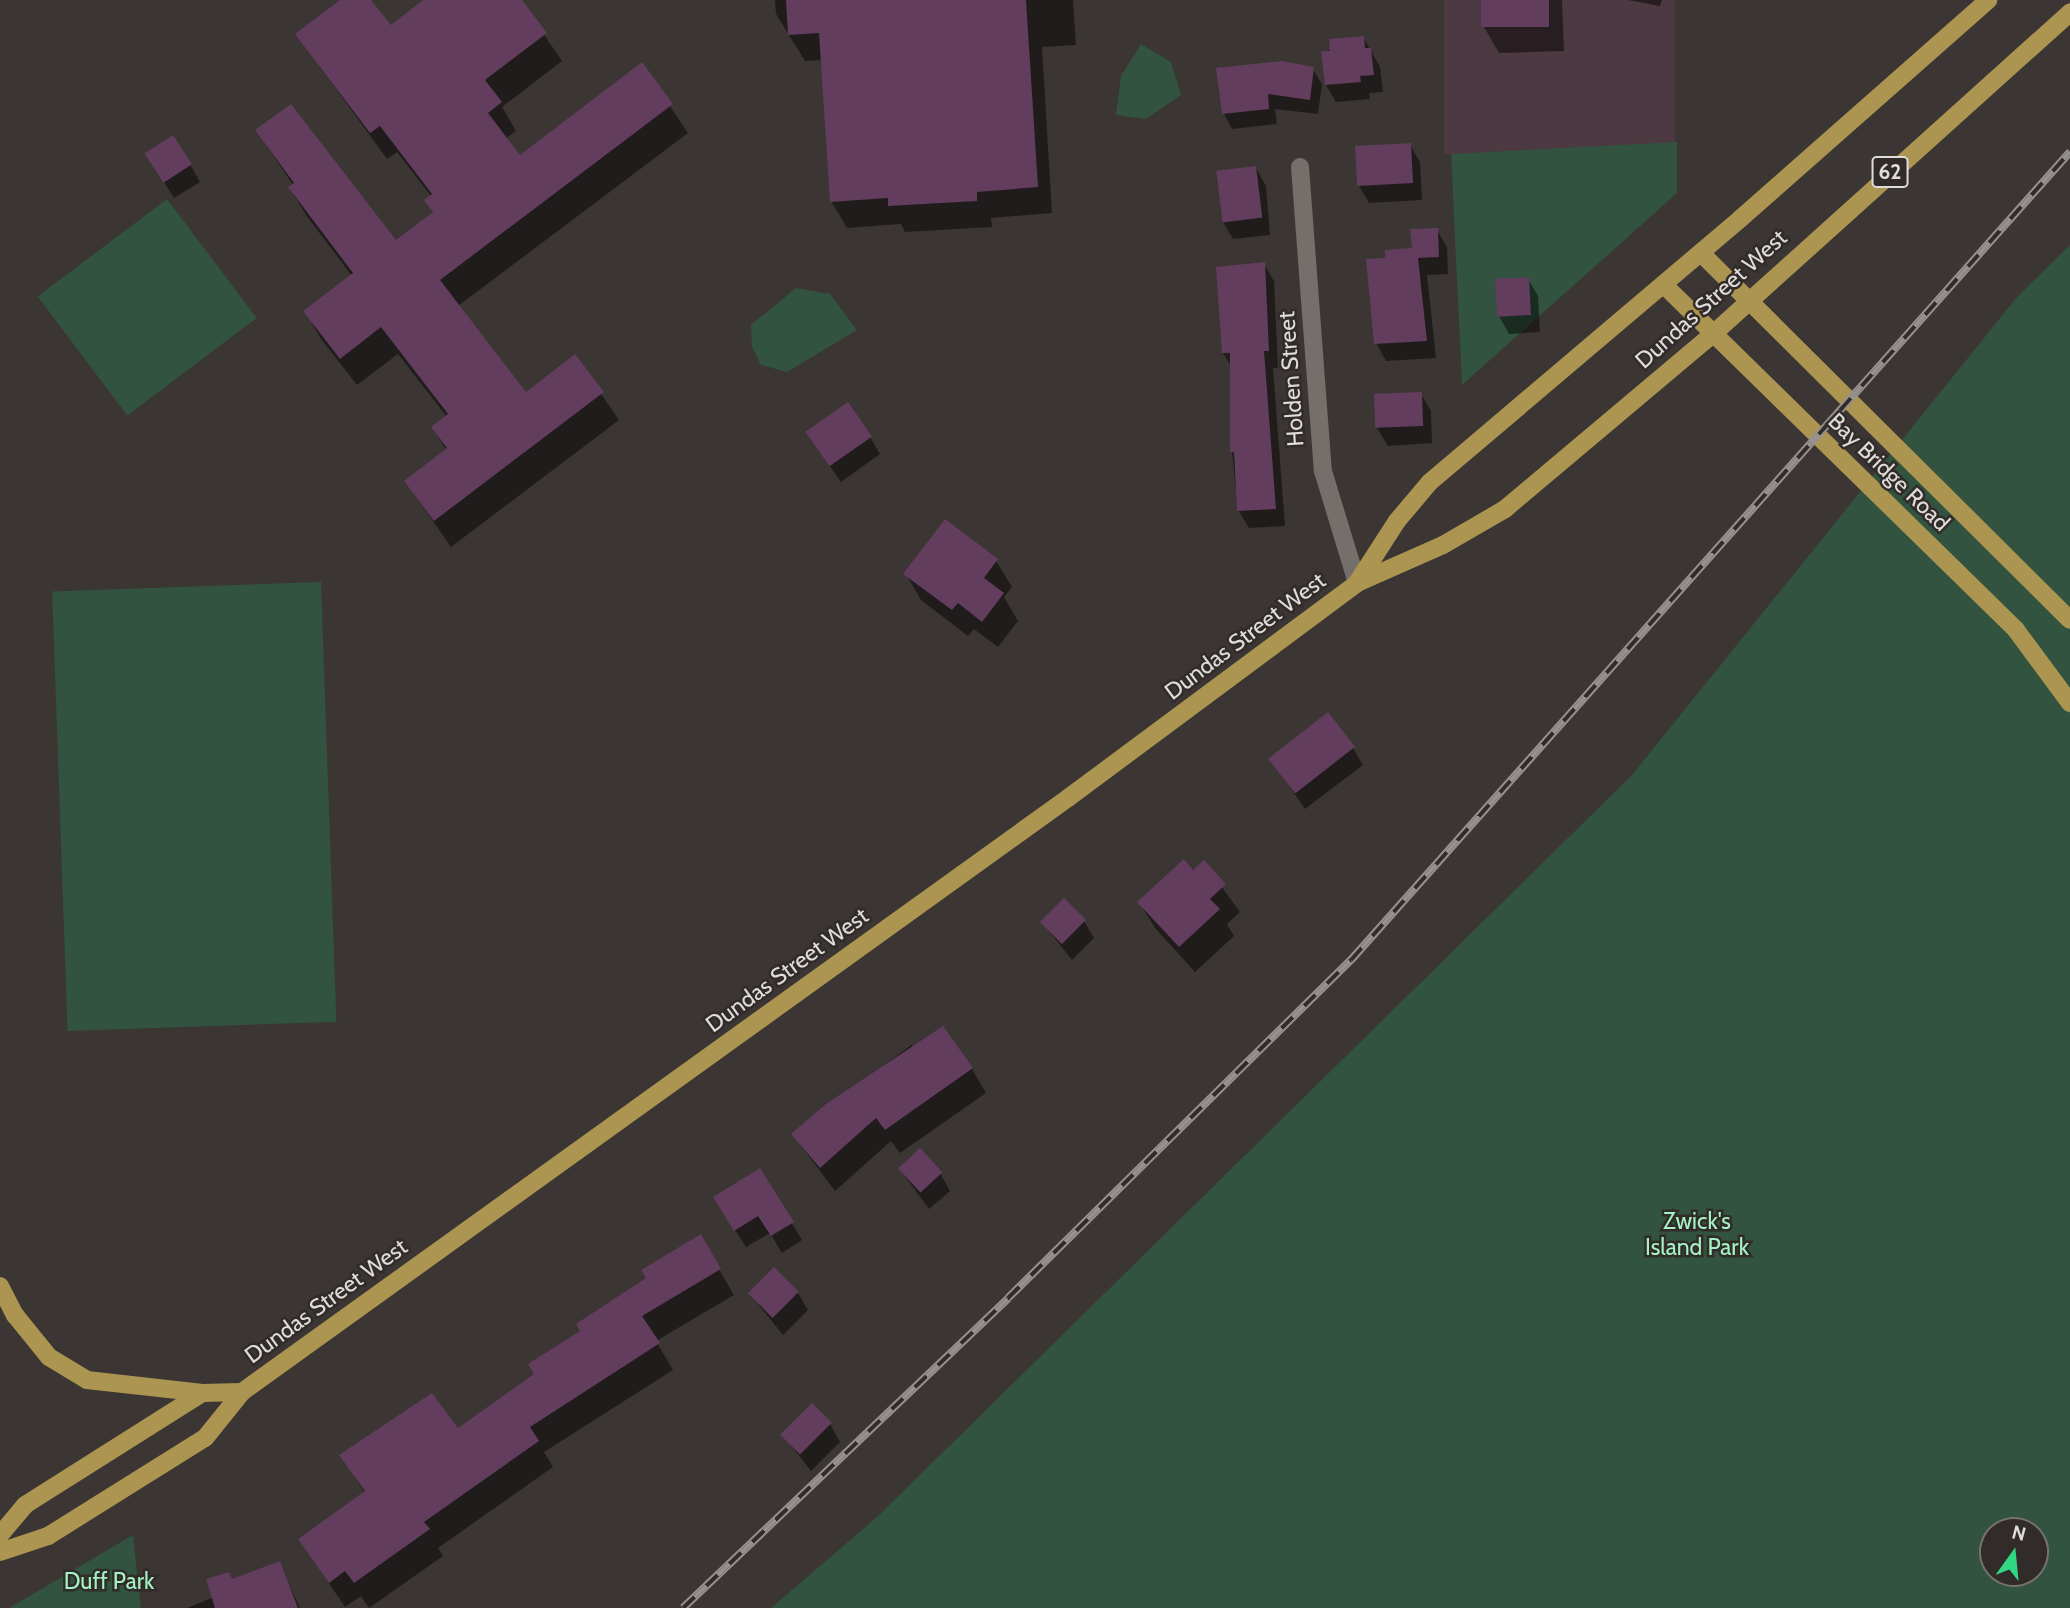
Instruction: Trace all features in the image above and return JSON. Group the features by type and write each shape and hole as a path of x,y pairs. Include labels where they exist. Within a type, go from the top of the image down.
{"main road":[{"name":"Dundas Street West","path":"1357,583 1397,521 1430,482 1664,285 1988,0"},
{"name":"Dundas Street West","path":"0,1552 48,1536 205,1438 242,1392 1068,799 1357,583 1443,545 1504,509 1713,334 1747,300 2070,12"},
{"name":"Bay Bridge Road","path":"1701,253 1803,358 1924,471 2070,620"},
{"name":"Bay Bridge Road","path":"1664,285 1771,393 2016,630 2070,703"},
{"name":"Dundas Street West","path":"0,1286 15,1315 49,1357 87,1380 202,1393 242,1392"},
{"path":"0,1535 25,1505 202,1393"}],"street":[{"name":"Holden Street","path":"1300,167 1323,471 1357,583"}],"shaded area":[{"path":"1444,0 1675,0 1675,154 1444,154"}],"green space":[{"path":"1141,44 1171,62 1181,95 1146,119 1116,115 1121,76"},
{"path":"1677,142 1677,193 1462,385 1451,154"},
{"path":"167,199 257,318 127,415 38,296"},
{"name":"Zwick's Island Park","path":"2070,245 2070,1608 771,1608 877,1517 1632,775 2017,297"},
{"path":"796,288 830,294 857,330 787,372 761,365 752,347 751,325"},
{"path":"321,582 336,1022 68,1031 52,591"},
{"name":"Duff Park","path":"133,1535 141,1608 9,1608"}],"building":[{"path":"340,0 371,0 391,25 423,0 522,0 547,33 485,80 502,102 488,113 520,155 642,62 673,104 440,280 526,392 575,354 604,392 434,521 404,481 447,448 431,427 448,414 381,327 340,359 303,311 353,273 288,187 294,183 255,130 291,104 396,240 433,212 424,200 432,194 380,126 370,133 295,34"},
{"path":"786,0 1026,0 1038,187 977,192 977,201 888,206 888,198 830,202 819,33 788,35"},
{"path":"1481,0 1549,0 1549,27 1481,27"},
{"path":"1364,36 1365,48 1371,48 1374,75 1360,76 1361,82 1325,85 1321,51 1330,51 1329,39"},
{"path":"1282,61 1314,67 1310,100 1268,94 1269,109 1222,114 1216,68"},
{"path":"173,135 192,164 164,183 144,154"},
{"path":"1411,143 1413,183 1357,186 1355,146"},
{"path":"1256,166 1262,218 1223,222 1216,171"},
{"path":"1438,228 1439,257 1418,258 1427,341 1374,344 1366,259 1385,258 1385,250 1412,248 1410,229"},
{"path":"1265,262 1269,351 1264,351 1276,509 1237,511 1234,452 1230,452 1230,353 1222,353 1216,267"},
{"path":"1529,277 1531,315 1497,317 1495,279"},
{"path":"1422,392 1423,426 1375,428 1374,394"},
{"path":"848,402 872,436 829,466 805,432"},
{"path":"945,519 998,559 984,578 1004,593 982,622 958,603 952,610 903,574"},
{"path":"1328,712 1355,747 1295,793 1268,759"},
{"path":"1184,859 1193,870 1204,860 1226,884 1210,899 1220,909 1179,947 1137,902"},
{"path":"1064,898 1086,920 1062,944 1040,922"},
{"path":"943,1026 973,1068 885,1130 876,1118 820,1168 791,1134 826,1104"},
{"path":"920,1148 943,1172 921,1193 898,1168"},
{"path":"760,1168 794,1222 771,1236 758,1216 734,1231 713,1197"},
{"path":"701,1234 721,1269 642,1316 660,1343 530,1427 539,1441 424,1522 430,1529 354,1583 345,1571 329,1583 298,1539 365,1491 339,1455 432,1393 458,1428 534,1374 528,1364 580,1331 576,1324 646,1278 641,1270"},
{"path":"774,1267 799,1292 773,1318 748,1293"},
{"path":"812,1403 832,1423 800,1455 780,1435"},
{"path":"280,1561 298,1608 215,1608 206,1579 229,1572 232,1579"}],"railway":[{"path":"683,1608 1008,1298 1351,960 2070,152"}]}
